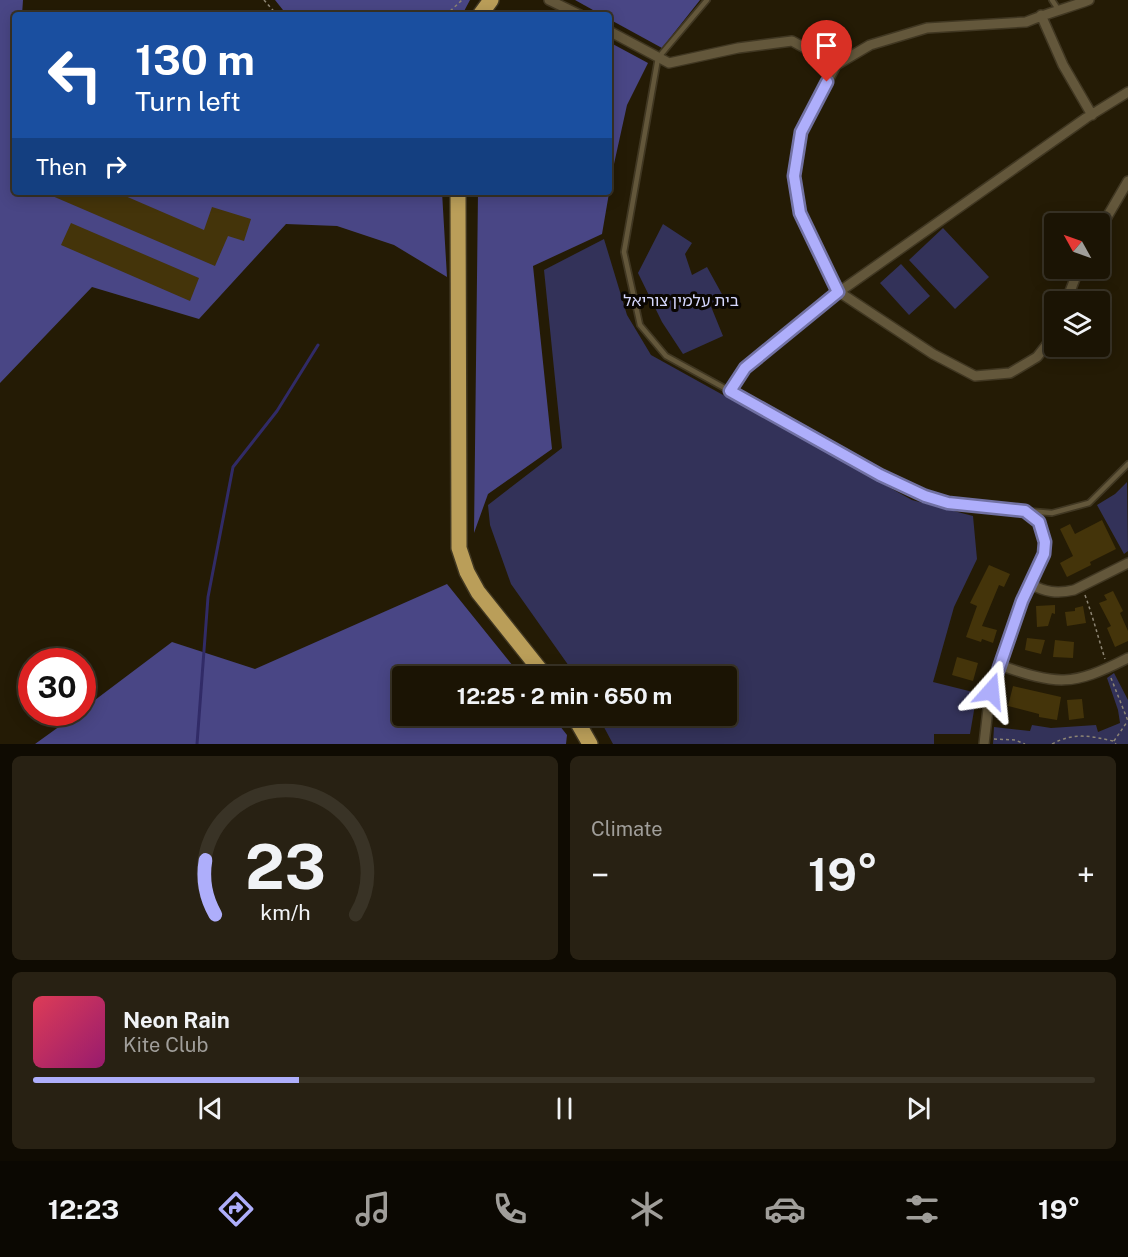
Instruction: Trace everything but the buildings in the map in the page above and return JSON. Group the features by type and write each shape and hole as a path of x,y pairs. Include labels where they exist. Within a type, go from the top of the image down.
{"highway":[{"path":"458,195 459,548 466,572 478,592 537,666"},
{"path":"580,726 590,744"}],"street":[{"path":"549,0 575,12"},
{"path":"1044,348 1037,357 1010,373 975,376 933,354 838,292 800,213 794,176 801,132 836,65 870,45 927,28 1026,22 1089,0"},
{"path":"1041,15 1063,65 1092,115"},
{"path":"612,33 669,63 738,48 792,41 836,65"},
{"path":"984,741 991,691 999,665 1022,601 1040,565 1045,542 1039,522 1025,511 948,503 925,496 880,475 730,391 745,368 838,292 1128,92"},
{"path":"1109,213 1128,181"},
{"path":"1030,584 1041,590 1056,593 1074,590 1128,563"},
{"path":"999,665 1036,677 1063,681 1093,675 1128,658"}],"lane":[{"path":"707,0 658,58 624,252 640,325 666,356 730,391"},
{"path":"1052,0 1060,12"},
{"path":"1025,511 1052,513 1089,502 1128,464"}],"path":[{"path":"264,0 274,12"},
{"path":"449,12 462,0"},
{"path":"1081,586 1095,623 1107,669 1128,721 1113,741"},
{"path":"1053,744 1071,736 1083,735 1113,741 1116,744"},
{"path":"984,741 1023,743"}],"green space":[{"name":"בית עלמין צוריאל","path":"663,224 692,243 685,254 692,275 707,267 723,296 710,304 723,336 683,354 662,322 638,273"},
{"path":"943,228 989,277 955,309 909,260"},
{"path":"604,239 627,315 651,355 912,500 973,516 977,559 954,607 933,682 977,693 970,734 934,734 934,744 613,744 603,726 737,726 737,666 569,666 511,584 490,525 488,505 562,448 544,270"},
{"path":"901,264 930,296 909,315 880,283"},
{"path":"1127,482 1128,551 1124,554 1097,505 1115,494"},
{"path":"1114,673 1128,700 1128,744 993,744 994,727 1030,731 1032,725 1051,728 1096,725 1098,732 1120,723 1107,678"}],"shaded area":[{"path":"0,0 23,0 22,12 12,12 12,195 442,195 447,277 394,245 337,226 286,224 199,319 92,287 0,383"},
{"path":"275,0 470,0 464,12 285,12"},
{"path":"575,0 700,0 662,48 612,21 612,12 597,12"},
{"path":"612,44 648,63 627,105 612,176"},
{"path":"478,195 609,195 602,234 533,266 552,449 488,494 474,533"},
{"path":"447,584 513,666 392,666 392,726 560,726 567,735 566,744 35,744 60,726 96,726 96,699 172,642 255,669"}],"waterway":[{"path":"197,744 208,597 233,467 277,411 318,345"}],"route":[{"path":"827,82 801,132 794,176 800,213 838,292 745,368 730,391 880,475 925,496 968,506 1025,511 1039,522 1045,542 1044,554 1022,601 991,691"}]}
